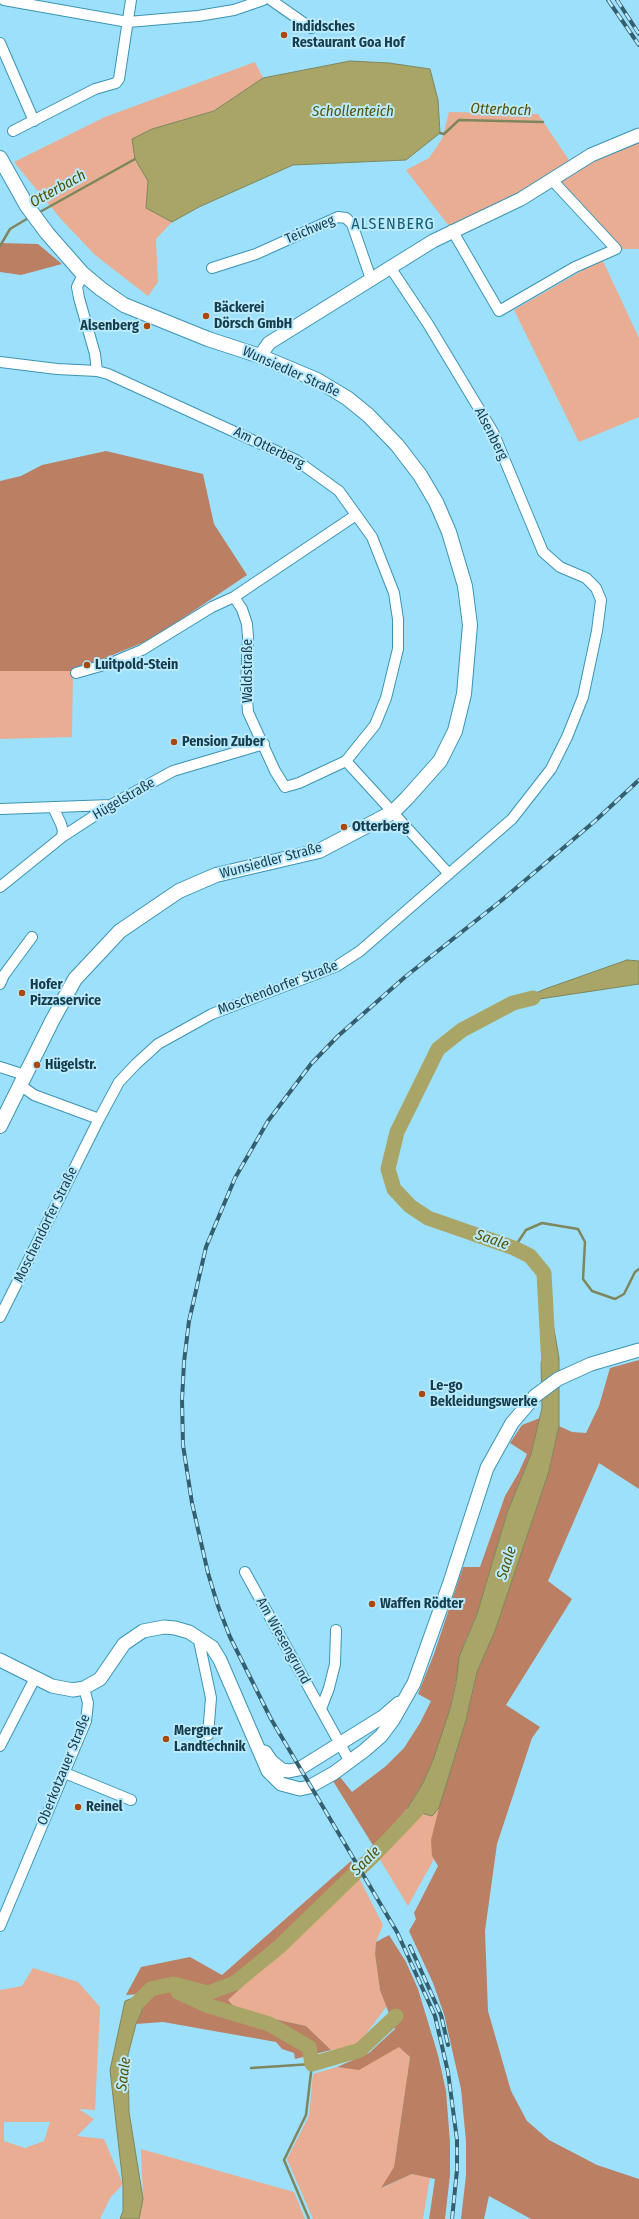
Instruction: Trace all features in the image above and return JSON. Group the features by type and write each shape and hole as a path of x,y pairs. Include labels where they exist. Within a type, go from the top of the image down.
{"main road":[{"name":"Wunsiedler Straße","path":"0,158 27,206 47,233 83,274 100,289 124,305 208,339 260,356 317,380 347,398 397,444 420,475 436,502 449,532 465,586 470,625 464,694 455,731 440,761 393,812 319,851 216,875 179,891 120,931 75,979 52,1020 0,1126"}],"street":[{"path":"4,0 128,22 212,14 234,10 263,0"},
{"path":"13,131 95,89 116,83 119,79 131,0"},
{"path":"272,0 310,28"},
{"path":"0,43 34,121"},
{"path":"260,356 269,343 452,230 521,199 591,155 639,135"},
{"path":"452,230 499,311 575,267 616,249 553,180"},
{"name":"Teichweg","path":"212,268 256,254 338,217 346,218 352,224 365,257 371,279"},
{"name":"Alsenberg","path":"390,267 428,324 494,432 542,552 560,567 586,578 596,588"},
{"path":"83,274 77,286 95,354 97,371"},
{"name":"Am Otterberg","path":"0,362 57,369 97,371 108,374 301,462 339,491 372,537 394,592 398,619 398,649 386,698 375,725 346,761 299,783 285,787"},
{"path":"76,673 111,663 142,650 212,607 234,597 356,515"},
{"name":"Moschendorfer Straße","path":"0,1317 119,1082 158,1044 212,1014 337,966 360,951 512,819 551,769 567,737 583,697 597,631 601,600 596,588"},
{"name":"Waldstraße","path":"234,597 242,609 247,624 248,637 246,687 248,712 264,744 275,771 285,787"},
{"name":"Hügelstraße","path":"0,887 62,837 111,805 173,771 264,744"},
{"path":"346,761 449,874"},
{"path":"0,809 111,805"},
{"path":"53,807 61,824 63,831 62,837"},
{"path":"0,984 4,975 32,937"},
{"path":"0,1067 22,1080 34,1095 99,1119"},
{"path":"0,1660 35,1678 62,1689 73,1690 84,1688 100,1679 124,1644 143,1631 164,1627 175,1628 198,1636 212,1647 220,1660 268,1771 277,1781 291,1787 309,1787 350,1762 381,1736 393,1720 414,1683 425,1657 487,1468 502,1437 523,1408 546,1387 580,1368 639,1350"},
{"name":"Am Wiesengrund","path":"245,1572 350,1762"},
{"name":"Am Wiesengrund","path":"321,1709 330,1688 335,1664 336,1630"},
{"path":"198,1636 210,1698 208,1735"},
{"path":"0,1746 35,1678"},
{"name":"Oberkotzauer Straße","path":"0,1926 89,1711 84,1688"},
{"path":"251,1729 271,1761 282,1770 289,1772 299,1769 340,1744 384,1716 404,1699"},
{"path":"64,1773 131,1800"}],"shaded area":[{"path":"255,62 263,78 214,111 152,129 135,159 148,181 146,208 172,222 156,239 158,282 148,296 95,255 60,218 14,162 105,117"},
{"path":"449,112 538,114 573,166 639,135 639,249 616,249 553,181 452,230 406,170 429,158 442,139"},
{"path":"0,243 38,244 62,264 21,275 0,272"},
{"path":"602,259 639,338 639,417 579,442 514,310"},
{"path":"106,451 203,474 214,524 247,575 152,639 73,671 0,671 0,481 21,476 42,465"},
{"path":"0,671 73,671 72,737 0,739"},
{"path":"639,1360 639,1489 599,1463 548,1581 572,1599 506,1705 540,1727 532,1738 497,1844 485,1931 488,2011 511,2091 527,2121 549,2140 597,2165 639,2179 639,2219 531,2219 489,2196 484,2219 461,2219 466,2175 466,2141 461,2089 444,2014 433,1983 409,1931 416,1919 414,1913 438,1866 432,1856 431,1840 439,1808 466,1720 477,1672 495,1631 549,1471 559,1426 572,1432 586,1433 599,1406 610,1368"},
{"path":"540,1418 531,1454 507,1513 477,1614 464,1644 450,1709 433,1760 423,1783 407,1809 374,1847 333,1781 340,1777 352,1792 386,1766 404,1748 420,1723 431,1701 418,1694 434,1654 463,1567 480,1567 505,1496 519,1472 527,1454 510,1443 522,1425"},
{"path":"439,1808 432,1840 434,1859 408,1906 379,1858 413,1823 425,1813 432,1815"},
{"path":"351,1861 359,1878 228,2000 238,2011 306,2026 331,2050 295,2059 294,2053 282,2049 276,2042 163,2022 136,2024 142,2011 143,1994 126,1995 141,1967 190,1957 222,1975"},
{"path":"359,1878 383,1925 376,1942 375,1954 380,1990 387,2006 356,2047 331,2050 306,2026 238,2011 228,2000"},
{"path":"389,1935 406,1962 418,1989 438,2055 446,2091 450,2142 450,2175 445,2219 429,2219 435,2179 412,2174 381,2188 394,2167 410,2057 399,2047 359,2070 337,2067 369,2053 395,2029 380,1990 375,1954 376,1942"},
{"path":"33,1968 78,1982 100,2007 95,2110 79,2109 94,2119 77,2136 104,2139 123,2184 110,2198 100,2219 0,2219 0,1990 22,1986","holes":["4,2122 50,2122 44,2141 25,2148 4,2141"]},
{"path":"399,2046 410,2057 394,2167 382,2188 412,2174 430,2177 423,2219 313,2219 287,2159 309,2116 313,2074 337,2067 359,2069"},
{"path":"141,2149 294,2192 305,2219 139,2219 143,2199"}],"water":[{"name":"Schollenteich","path":"350,61 389,63 430,69 438,100 440,133 406,160 293,165 199,207 172,222 146,208 148,181 135,159 132,139 152,129 214,111 263,78"},
{"path":"627,960 639,961 639,984 513,1003 545,989"},
{"path":"554,1329 559,1358 559,1426 549,1471 495,1631 477,1672 466,1720 439,1808 432,1816 407,1809 423,1783 433,1760 450,1709 456,1683 459,1657 477,1614 507,1513 531,1454 542,1408 541,1363"},
{"path":"143,1994 142,2011 136,2024 128,2055 129,2112 143,2199 139,2219 120,2219 123,2211 123,2184 110,2070 125,2001"}],"waterway":[{"name":"Otterbach","path":"440,133 444,134 459,120 543,122"},
{"name":"Otterbach","path":"38,213 135,159"},
{"name":"Otterbach","path":"0,246 10,229 30,217"},
{"name":"Saale","path":"533,998 513,1003 462,1030 438,1049 397,1132 388,1169 394,1189 410,1206 428,1218 514,1248 530,1256 544,1273 549,1366"},
{"path":"514,1248 526,1230 542,1223 578,1229 585,1242 583,1279 592,1291 615,1299 624,1294 635,1272 639,1269"},
{"name":"Saale","path":"131,2013 132,2008 151,1989 173,1984 208,1993 235,1983 279,1947 372,1857 416,1811 428,1793"},
{"path":"178,1992 206,2005 269,2024 309,2047 312,2064 360,2050 396,2016"},
{"path":"251,2068 312,2064 306,2115 284,2160 309,2219"}],"railway":[{"path":"608,0 639,45"},
{"path":"617,0 639,34"},
{"path":"452,2219 457,2170 457,2140 448,2072 435,2016 397,1932 271,1719 230,1637 218,1606 208,1573 192,1503 183,1445 182,1400 184,1362 189,1321 206,1247 235,1178 268,1121 311,1064 338,1036 405,977 502,900 595,821 639,780"},
{"path":"410,1946 441,2015 448,2045"}],"place":[{"name":"Indidsches Restaurant Goa Hof","path":"284,35"},
{"name":"Bäckerei Dörsch GmbH","path":"206,316"},
{"name":"Alsenberg","path":"147,326"},
{"name":"Luitpold-Stein","path":"87,665"},
{"name":"Pension Zuber","path":"174,742"},
{"name":"Otterberg","path":"344,827"},
{"name":"Hofer Pizzaservice","path":"22,993"},
{"name":"Hügelstr.","path":"37,1065"},
{"name":"Le-go Bekleidungswerke","path":"422,1394"},
{"name":"Waffen Rödter","path":"372,1604"},
{"name":"Mergner Landtechnik","path":"166,1739"},
{"name":"Reinel","path":"78,1807"}],"district":[{"name":"ALSENBERG","path":"393,225"}]}
